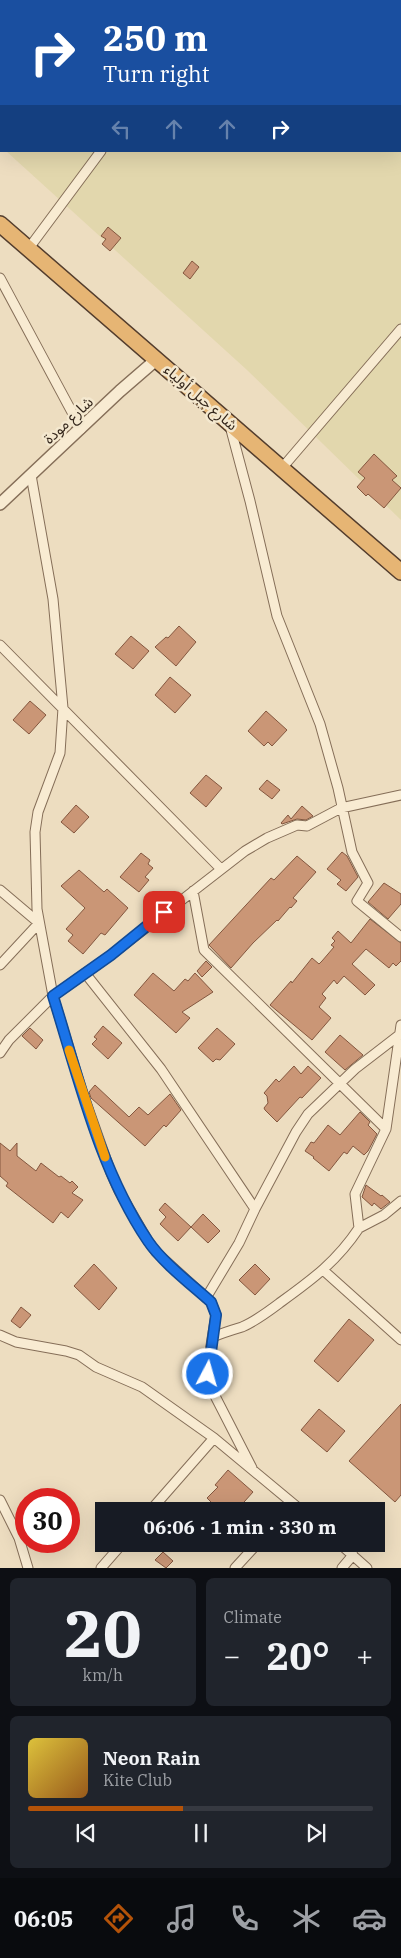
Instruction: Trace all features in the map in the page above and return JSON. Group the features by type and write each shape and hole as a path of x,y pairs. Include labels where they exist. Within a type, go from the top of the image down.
{"highway":[{"name":"شارع جبل أولياء","path":"0,224 401,572"}],"street":[{"path":"28,248 100,152"},
{"path":"0,278 81,429"},
{"path":"282,468 401,329"},
{"name":"شارع مودة","path":"0,504 120,391 157,359"},
{"path":"229,422 277,616 320,724 338,788 352,852 368,882 356,902 401,937"},
{"path":"31,475 53,599 63,708 60,753 38,812 35,832 37,909 53,996 88,1109 110,1173 119,1191 148,1242 156,1252 215,1308 216,1315 208,1374 210,1384 252,1468"},
{"path":"1,647 220,868"},
{"path":"0,1052 9,1040 53,996 193,891 220,868 267,838 296,826 306,826 342,808 401,795"},
{"path":"0,890 39,923"},
{"path":"193,891 204,950 386,1129"},
{"path":"0,965 39,923"},
{"path":"85,973 161,1069 255,1209"},
{"path":"206,1298 239,1243 255,1209 308,1114 355,1069 400,1030"},
{"path":"359,1228 354,1194 386,1129 400,1030"},
{"path":"212,1337 243,1326 263,1314 323,1270 346,1248 359,1228 401,1202"},
{"path":"323,1270 401,1340"},
{"path":"0,1335 16,1342 66,1351 79,1356 96,1368 142,1387 214,1438 291,1502"},
{"path":"158,1502 214,1438"},
{"path":"0,1500 18,1538 28,1568"},
{"path":"101,1568 115,1552"},
{"path":"235,1568 250,1552"},
{"path":"349,1552 366,1568"},
{"path":"342,1568 353,1555"}],"shaded area":[{"path":"7,152 401,152 401,520 247,370"}],"building":[{"path":"108,227 121,238 110,251 102,244 106,239 101,236"},
{"path":"192,261 199,267 190,279 183,273"},
{"path":"374,454 397,476 392,480 401,488 384,508 368,494 366,496 357,487 365,478 358,472"},
{"path":"179,626 196,642 176,666 155,647 166,637 168,638"},
{"path":"131,636 149,651 133,669 115,654"},
{"path":"170,677 191,695 175,713 155,695"},
{"path":"30,701 46,715 29,734 13,720"},
{"path":"266,711 287,730 272,746 268,742 264,746 248,731"},
{"path":"206,775 222,788 206,807 190,793"},
{"path":"267,780 280,790 272,799 259,789"},
{"path":"76,805 89,817 74,833 61,822"},
{"path":"302,806 313,816 306,820 297,819 281,823 288,815 291,819"},
{"path":"342,852 347,856 358,877 346,891 337,884 341,880 327,869"},
{"path":"141,853 150,860 148,864 153,868 145,877 149,880 139,892 120,877"},
{"path":"297,856 316,872 293,898 297,901 291,908 253,943 231,968 209,945 271,878 274,880"},
{"path":"79,870 104,892 107,889 128,908 105,935 101,933 83,954 68,941 73,935 66,929 85,908 61,886"},
{"path":"384,883 401,894 401,904 388,919 368,902"},
{"path":"370,919 401,943 401,961 396,966 393,963 389,968 366,949 352,964 375,985 365,995 344,976 337,984 334,980 322,994 326,998 319,1007 331,1018 312,1040 270,1005 291,981 292,983 312,958 319,964 322,961 334,947 331,945 335,941 332,938 338,931 351,943"},
{"path":"206,961 212,967 202,977 197,971"},
{"path":"153,973 174,991 185,979 188,981 195,973 213,992 182,1012 190,1018 176,1033 134,995"},
{"path":"103,1026 122,1043 108,1059 92,1044 97,1039 94,1037"},
{"path":"30,1028 43,1040 36,1049 22,1036"},
{"path":"217,1028 235,1044 220,1060 216,1059 213,1062 198,1048"},
{"path":"340,1035 363,1055 345,1070 325,1052"},
{"path":"294,1066 301,1074 308,1066 321,1078 277,1122 264,1108 268,1103 267,1096 264,1093 276,1079 279,1082"},
{"path":"95,1085 129,1117 139,1107 148,1115 170,1094 181,1110 145,1146 91,1098 89,1092"},
{"path":"360,1112 370,1122 368,1125 377,1134 364,1155 353,1146 347,1154 344,1152 329,1171 305,1151 328,1125 340,1135"},
{"path":"0,1143 10,1151 17,1143 17,1156 36,1171 41,1163 59,1177 61,1176 70,1183 72,1181 78,1187 72,1193 83,1200 68,1218 61,1212 53,1223 6,1186 8,1183 0,1176"},
{"path":"366,1185 390,1202 381,1209 374,1203 372,1206 362,1197"},
{"path":"165,1203 191,1227 178,1241 160,1224 166,1217 159,1210"},
{"path":"203,1214 220,1231 208,1243 191,1227"},
{"path":"94,1264 117,1288 99,1310 74,1286"},
{"path":"255,1264 270,1279 255,1295 239,1280"},
{"path":"21,1307 31,1315 20,1328 11,1321"},
{"path":"349,1319 374,1340 338,1382 314,1361"},
{"path":"401,1404 401,1495 395,1502 349,1461"},
{"path":"319,1409 345,1431 327,1452 301,1430"},
{"path":"228,1470 253,1492 244,1502 211,1502 207,1498 218,1487 215,1485"},
{"path":"163,1552 173,1561 166,1568 155,1560"}],"slow traffic":[{"path":"69,1050 105,1157"}],"route":[{"path":"164,912 111,955 53,996 82,1091 110,1173 119,1191 148,1242 156,1252 211,1302 215,1308 216,1315 208,1374"}]}
